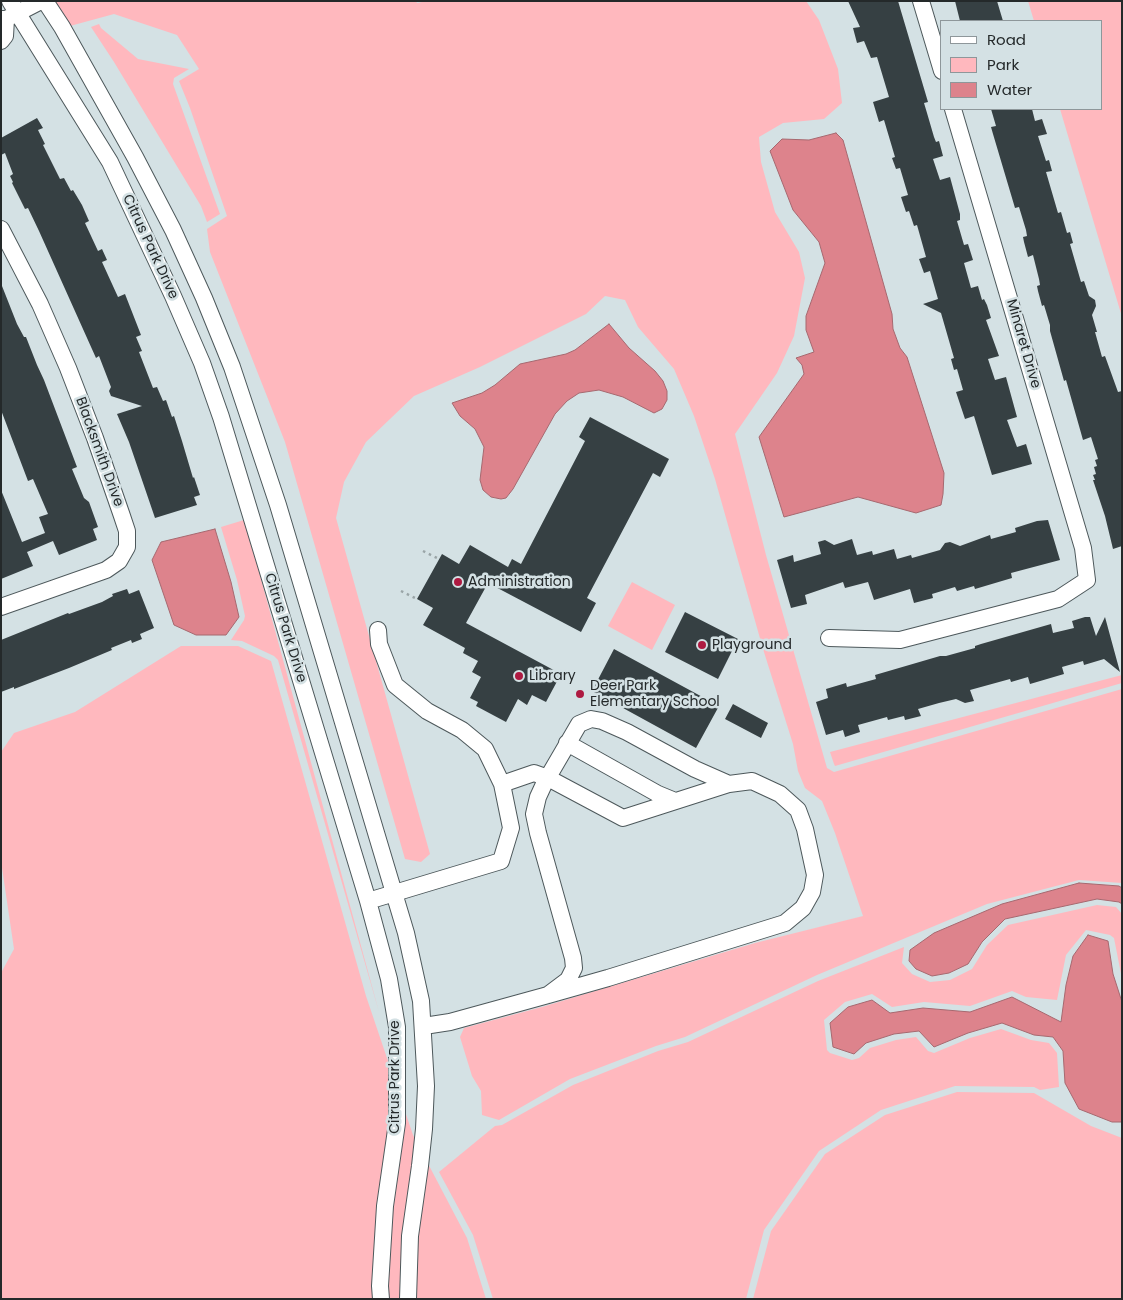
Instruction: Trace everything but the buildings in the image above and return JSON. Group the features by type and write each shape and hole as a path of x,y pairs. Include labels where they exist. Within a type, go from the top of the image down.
{"street":[{"path":"1,41 5,36 9,13 41,1"},
{"name":"Citrus Park Drive","path":"45,1 62,27 140,165 173,230 204,298 232,367 281,514 410,948 421,1000 426,1086 424,1129 410,1236 408,1299"},
{"path":"921,1 940,64"},
{"name":"Citrus Park Drive","path":"9,13 110,162 174,296 202,363 221,417 368,900 390,979 396,1027 397,1123 386,1206 380,1299"},
{"name":"Minaret Drive","path":"829,638 900,640 1058,599 1087,580 1083,548 953,110"},
{"name":"Blacksmith Drive","path":"1,607 106,570 119,561 127,547 127,532 95,438 68,368 40,304 4,240"},
{"path":"368,900 501,861 512,828 502,784 485,749 462,730 427,711 395,685 379,644 378,630"},
{"path":"548,995 568,980 574,968 573,958 534,814 538,797 579,724 591,719 602,721 729,784"},
{"path":"568,743 658,794 676,801"},
{"path":"424,1026 450,1022 601,980 785,923 804,908 812,892 815,875 805,829 798,810 780,794 752,781 729,784 623,818 548,778 534,773 502,784"},
{"path":"566,934 588,978 601,980"}],"path":[{"path":"423,551 439,560"},
{"path":"401,591 417,599"}],"green space":[{"path":"44,1 416,1 417,3 427,1 806,1 819,20 838,69 842,103 824,119 783,123 759,137 761,162 775,212 799,252 805,278 794,336 777,373 735,434 766,555 827,768 834,772 1122,689 1122,883 1079,880 987,904 817,975 685,1037 570,1079 499,1120 482,1115 481,1091 472,1076 460,1037 464,1028 542,1007 755,943 863,916 822,801 805,788 798,771 793,744 763,649 715,479 694,416 674,369 638,327 625,300 605,296 586,314 480,367 414,396 366,442 344,482 336,518 430,854 421,862 405,859 285,442 210,252 207,229 227,216 179,81 199,69 177,35 114,14 70,26"},
{"path":"1028,1 1122,1 1122,317 1060,110 1103,110 1103,20 1034,20"},
{"path":"99,24 101,28 138,59 189,69 174,78 173,84 220,214 207,222 201,206 91,27"},
{"path":"244,520 379,1012 278,660 274,656 242,641 231,640 245,616 237,580 221,527"},
{"path":"632,582 675,605 652,650 608,626"},
{"path":"181,646 238,646 271,661 366,996 413,1135 467,1238 486,1299 1,1299 1,973 14,949 1,861 1,752 14,733 75,712"},
{"path":"1122,675 1122,683 835,766 830,752"},
{"path":"1097,905 1116,907 1122,914 1122,979 1114,938 1110,935 1086,930 1066,955 1057,1000 1026,997 1012,991 970,1006 924,1002 892,1007 872,994 845,1002 824,1020 827,1050 830,1053 852,1060 859,1058 870,1048 896,1040 916,1037 928,1051 934,1053 970,1038 1001,1029 1031,1040 1049,1043 1057,1053 1059,1087 1040,1090 1034,1087 955,1086 881,1110 819,1151 764,1230 746,1299 493,1299 473,1235 439,1172 495,1126 502,1125 573,1085 658,1051 688,1042 818,981 904,947 902,963 912,974 930,982 950,980 972,969 987,945 1008,925"},
{"path":"957,1092 1034,1093 1091,1126 1122,1138 1122,1299 753,1299 771,1231 825,1154 885,1115"}],"water":[{"path":"836,133 843,140 892,314 893,329 900,348 907,357 944,473 941,505 916,513 858,497 784,517 759,437 804,374 802,365 796,358 814,352 806,330 806,316 825,263 819,242 793,210 770,151 782,139 809,140"},
{"path":"609,324 629,348 655,371 663,381 667,391 667,400 662,409 654,413 623,397 599,390 579,393 567,401 555,414 513,489 506,498 491,497 483,490 480,480 484,447 475,429 460,416 452,403 482,393 495,385 520,364 566,354 575,350"},
{"path":"215,529 239,617 226,635 196,635 174,625 152,560 161,542"},
{"path":"1079,883 1119,886 1122,888 1122,904 1097,899 1005,919 982,942 968,964 949,973 932,976 916,969 909,961 910,950 934,933 1002,904"},
{"path":"1088,935 1108,941 1113,974 1122,1002 1122,1122 1112,1122 1079,1109 1065,1083 1063,1051 1053,1037 1034,1035 1002,1023 968,1033 934,1047 919,1031 894,1034 866,1043 854,1054 833,1047 830,1023 848,1007 872,1000 890,1013 923,1008 970,1012 1012,997 1061,1022 1066,985 1073,956"}],"place":[{"name":"Administration","path":"458,582"},
{"name":"Playground","path":"702,645"},
{"name":"Library","path":"519,676"},
{"name":"Deer Park Elementary School","path":"580,694"}]}
